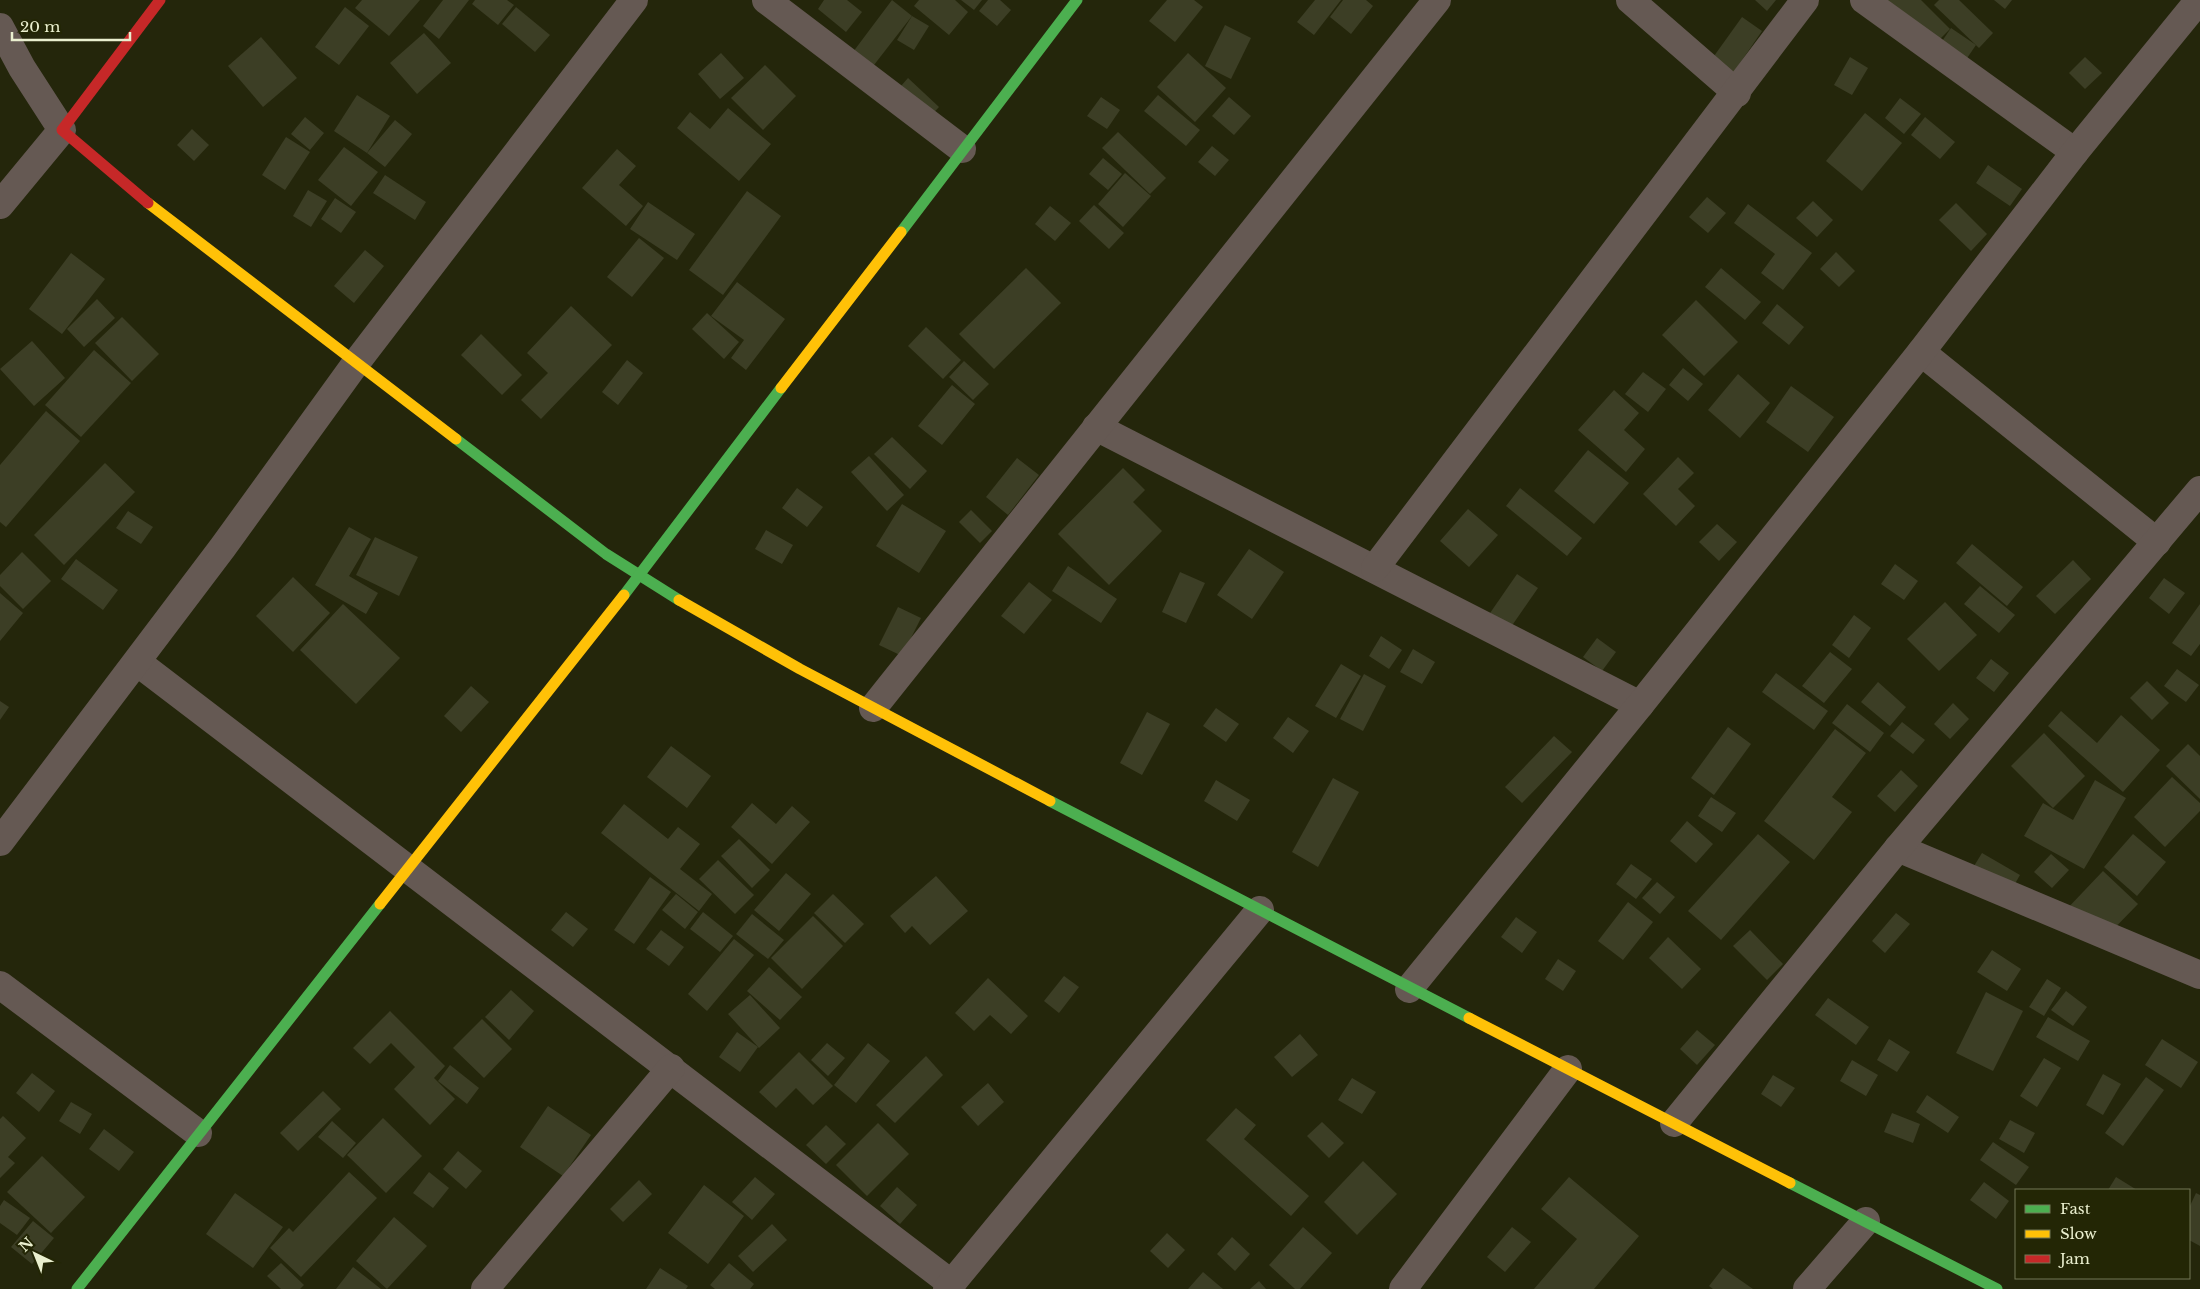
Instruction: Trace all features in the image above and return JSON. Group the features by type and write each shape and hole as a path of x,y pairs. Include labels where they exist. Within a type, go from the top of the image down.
{"street":[{"path":"0,205 62,130 160,0"},
{"path":"0,842 137,662 356,364 634,0"},
{"path":"766,0 962,148"},
{"path":"77,1289 639,575 962,148 1077,0"},
{"path":"873,708 1437,0"},
{"path":"1630,0 1737,92"},
{"path":"1375,568 1805,0"},
{"path":"1864,0 2075,152"},
{"path":"1409,989 1640,705 1921,352 2075,152 2199,0"},
{"path":"0,27 22,68 62,130 162,215 598,548 639,575 705,616 873,708 1409,989 1568,1068 1997,1289"},
{"path":"1921,352 2157,542"},
{"path":"1096,428 1375,568 1640,705"},
{"path":"1674,1123 1898,848 2200,490"},
{"path":"137,662 408,870 671,1068 949,1286 1260,910"},
{"path":"1898,848 2200,975"},
{"path":"0,985 198,1133"},
{"path":"485,1289 671,1068"},
{"path":"1403,1289 1568,1068"},
{"path":"1807,1289 1866,1221"}],"building":[{"path":"362,0 420,0 389,36 355,8"},
{"path":"443,0 469,0 439,39 423,26"},
{"path":"475,0 507,0 514,5 498,25 472,4"},
{"path":"824,0 847,0 862,12 846,32 818,9"},
{"path":"892,0 912,16 867,74 847,60"},
{"path":"919,0 955,0 968,12 949,35 914,6"},
{"path":"961,0 982,0 974,10"},
{"path":"988,0 1000,0 1011,10 997,26 979,11"},
{"path":"1167,0 1194,0 1203,7 1175,42 1149,21"},
{"path":"1315,0 1341,0 1314,35 1297,22"},
{"path":"1343,0 1366,0 1373,6 1351,34 1330,17"},
{"path":"1755,0 1776,0 1767,11"},
{"path":"1879,0 1921,0 1950,29 1931,48"},
{"path":"1939,0 1959,0 1993,33 1979,48 1934,5"},
{"path":"1994,0 2012,0 2005,9"},
{"path":"345,7 369,26 339,65 315,47"},
{"path":"516,7 550,35 535,52 502,24"},
{"path":"912,16 929,26 914,50 897,40"},
{"path":"1742,17 1762,31 1725,85 1704,70"},
{"path":"1225,25 1251,38 1231,79 1205,66"},
{"path":"1951,28 1976,45 1961,67 1936,50"},
{"path":"424,33 451,63 417,94 390,63"},
{"path":"261,37 297,78 263,107 228,66"},
{"path":"721,53 744,78 720,99 698,74"},
{"path":"1188,53 1226,88 1195,122 1157,87"},
{"path":"1850,57 1868,68 1852,95 1834,85"},
{"path":"2085,57 2102,73 2085,89 2069,73"},
{"path":"765,65 796,96 763,130 731,98"},
{"path":"908,78 939,107 924,123 894,94"},
{"path":"357,95 390,116 367,153 334,131"},
{"path":"1158,95 1200,130 1186,146 1144,111"},
{"path":"1101,97 1120,110 1107,129 1087,116"},
{"path":"1229,97 1251,116 1234,135 1212,116"},
{"path":"1900,98 1921,114 1904,134 1885,118"},
{"path":"728,108 771,144 739,181 677,128 690,112 710,129"},
{"path":"1865,113 1902,143 1862,191 1826,161"},
{"path":"305,117 324,133 310,150 291,134"},
{"path":"1925,117 1955,142 1940,159 1911,135"},
{"path":"395,120 412,134 385,167 367,153"},
{"path":"192,129 209,145 194,161 177,145"},
{"path":"1118,132 1166,178 1150,194 1102,148"},
{"path":"286,137 310,152 285,190 262,175"},
{"path":"1212,146 1229,160 1215,176 1198,162"},
{"path":"344,147 378,172 351,206 318,180"},
{"path":"617,149 636,166 619,185 643,206 626,226 582,188"},
{"path":"1103,158 1122,174 1108,190 1089,174"},
{"path":"1988,165 2022,189 2010,206 1976,183"},
{"path":"1125,173 1151,196 1123,227 1098,204"},
{"path":"385,175 426,202 415,220 373,193"},
{"path":"308,190 327,201 311,227 293,216"},
{"path":"747,191 781,216 723,295 689,270"},
{"path":"1707,197 1726,213 1708,233 1689,217"},
{"path":"335,198 356,212 341,233 321,219"},
{"path":"1813,201 1833,220 1817,237 1796,218"},
{"path":"648,202 695,234 677,260 630,229"},
{"path":"1956,203 1987,234 1971,251 1939,220"},
{"path":"1748,204 1812,253 1783,290 1761,273 1775,254 1734,223"},
{"path":"1094,205 1124,233 1109,249 1079,221"},
{"path":"1050,206 1071,223 1055,241 1035,224"},
{"path":"639,238 664,258 632,297 607,277"},
{"path":"365,250 384,266 354,303 334,286"},
{"path":"1836,252 1855,271 1839,287 1820,269"},
{"path":"71,253 105,279 62,334 29,309"},
{"path":"1026,268 1061,303 994,369 959,334"},
{"path":"1721,268 1761,302 1745,320 1705,287"},
{"path":"737,282 785,319 746,370 731,358 744,340 711,316"},
{"path":"97,299 115,318 84,347 67,329"},
{"path":"1696,300 1738,342 1704,376 1662,335"},
{"path":"1777,304 1804,327 1789,345 1762,323"},
{"path":"571,306 612,345 541,419 521,400 548,373 527,353"},
{"path":"707,313 739,342 724,359 692,329"},
{"path":"122,317 159,354 132,381 95,343"},
{"path":"926,327 961,360 943,379 908,346"},
{"path":"481,334 522,375 502,395 461,355"},
{"path":"32,341 65,378 34,406 0,369"},
{"path":"94,350 131,383 81,437 45,405"},
{"path":"627,360 643,373 618,405 602,392"},
{"path":"964,361 989,384 973,400 949,377"},
{"path":"1683,368 1703,384 1688,401 1669,385"},
{"path":"1643,372 1666,389 1648,412 1625,394"},
{"path":"1738,374 1770,403 1740,438 1708,410"},
{"path":"952,385 975,404 942,445 918,426"},
{"path":"1791,386 1834,417 1808,452 1766,422"},
{"path":"1614,390 1639,413 1624,430 1645,449 1626,472 1578,430"},
{"path":"46,411 80,441 6,527 0,522 0,465"},
{"path":"892,437 927,471 910,489 874,454"},
{"path":"1588,450 1629,483 1594,524 1554,491"},
{"path":"869,456 904,495 887,511 851,472"},
{"path":"1678,457 1694,473 1678,489 1695,506 1676,526 1643,494"},
{"path":"1017,458 1039,475 1008,515 986,497"},
{"path":"105,463 135,492 64,565 34,535"},
{"path":"1123,468 1145,490 1133,502 1162,531 1109,585 1058,534"},
{"path":"797,488 823,507 807,527 782,508"},
{"path":"1520,488 1582,538 1567,556 1506,506"},
{"path":"902,504 946,531 919,573 876,546"},
{"path":"1468,509 1498,535 1469,567 1440,541"},
{"path":"971,510 992,531 980,543 959,522"},
{"path":"128,511 153,527 141,544 116,528"},
{"path":"1717,524 1737,542 1719,561 1699,542"},
{"path":"349,527 371,539 349,576 378,593 366,614 315,585"},
{"path":"766,530 793,545 782,564 755,549"},
{"path":"375,537 418,557 399,596 356,575"},
{"path":"1972,544 2023,587 2007,606 1956,563"},
{"path":"1249,549 1284,572 1252,619 1217,595"},
{"path":"22,552 51,581 23,609 0,586 0,575"},
{"path":"76,559 118,590 103,610 61,579"},
{"path":"2073,560 2091,579 2055,614 2036,596"},
{"path":"1895,564 1918,581 1904,600 1881,584"},
{"path":"1068,566 1117,599 1101,623 1052,591"},
{"path":"1180,572 1205,583 1186,623 1162,612"},
{"path":"1517,574 1538,588 1500,643 1479,629"},
{"path":"293,577 330,613 293,652 256,616"},
{"path":"2164,578 2185,593 2169,614 2149,598"},
{"path":"1029,582 1052,600 1024,634 1001,616"},
{"path":"1980,586 2015,615 1999,633 1964,604"},
{"path":"0,593 23,613 0,641"},
{"path":"1945,602 1977,635 1939,671 1907,639"},
{"path":"343,604 400,658 356,704 300,650"},
{"path":"2200,604 2200,644 2191,656 2172,643"},
{"path":"898,607 921,618 902,656 879,645"},
{"path":"1854,615 1871,628 1849,658 1832,645"},
{"path":"1381,636 1402,650 1389,669 1369,656"},
{"path":"1597,638 1616,652 1602,671 1583,657"},
{"path":"1413,649 1435,662 1422,684 1400,672"},
{"path":"1830,652 1852,669 1824,703 1802,686"},
{"path":"1991,659 2009,673 1994,692 1976,678"},
{"path":"1341,664 1361,676 1336,718 1315,706"},
{"path":"2177,669 2199,685 2186,702 2164,686"},
{"path":"1776,673 1828,711 1814,730 1762,692"},
{"path":"1364,674 1386,686 1363,731 1340,719"},
{"path":"2147,681 2169,703 2152,720 2130,698"},
{"path":"1878,682 1906,707 1890,726 1861,702"},
{"path":"471,686 489,702 461,732 444,716"},
{"path":"0,701 9,707 0,720"},
{"path":"1953,703 1969,719 1950,739 1934,724"},
{"path":"1847,704 1884,733 1870,752 1832,723"},
{"path":"1216,708 1239,724 1226,742 1203,726"},
{"path":"2061,711 2097,743 2121,715 2160,750 2123,792 2048,726"},
{"path":"1147,712 1170,724 1142,775 1120,763"},
{"path":"1288,717 1309,731 1293,753 1273,738"},
{"path":"1902,722 1925,740 1913,754 1890,736"},
{"path":"1728,727 1751,744 1714,795 1691,778"},
{"path":"1835,729 1866,753 1832,797 1852,812 1814,860 1764,821"},
{"path":"2044,733 2085,776 2053,808 2011,766"},
{"path":"1554,736 1572,752 1522,803 1505,787"},
{"path":"2188,744 2200,756 2200,799 2166,766"},
{"path":"671,746 711,776 687,808 647,777"},
{"path":"1901,770 1918,786 1895,812 1877,796"},
{"path":"2172,777 2200,803 2200,811 2165,847 2134,817"},
{"path":"1333,778 1359,792 1318,867 1292,852"},
{"path":"1216,780 1250,800 1237,821 1204,801"},
{"path":"2095,780 2126,798 2084,869 2024,836 2043,803 2073,820"},
{"path":"1711,797 1736,813 1722,832 1698,816"},
{"path":"752,803 776,824 792,806 810,822 772,864 731,827"},
{"path":"624,804 668,839 678,827 700,844 680,869 712,894 699,911 601,833"},
{"path":"1687,821 1713,844 1696,863 1670,841"},
{"path":"1758,834 1790,862 1721,940 1688,911"},
{"path":"2133,834 2166,862 2137,896 2104,867"},
{"path":"739,839 770,870 752,888 721,856"},
{"path":"1982,853 2020,875 2009,894 1971,871"},
{"path":"2051,854 2069,870 2052,888 2034,872"},
{"path":"718,860 754,895 735,914 699,879"},
{"path":"1631,864 1652,879 1636,899 1616,884"},
{"path":"2103,871 2138,904 2099,944 2064,912"},
{"path":"786,873 811,894 779,931 754,910"},
{"path":"936,876 968,911 930,945 912,926 905,933 890,916"},
{"path":"650,877 671,892 634,944 614,930"},
{"path":"1657,882 1675,897 1660,914 1642,898"},
{"path":"676,894 698,912 685,929 662,910"},
{"path":"833,894 864,924 845,943 814,913"},
{"path":"1628,902 1653,922 1623,960 1598,941"},
{"path":"566,912 588,929 573,947 551,930"},
{"path":"703,912 733,936 720,952 690,929"},
{"path":"1896,913 1910,924 1885,953 1872,941"},
{"path":"752,914 784,940 768,959 736,934"},
{"path":"813,916 843,946 802,989 771,958"},
{"path":"1516,917 1537,932 1522,953 1501,937"},
{"path":"661,930 684,947 669,966 646,949"},
{"path":"1750,930 1783,964 1767,980 1733,946"},
{"path":"1668,937 1701,969 1682,989 1649,958"},
{"path":"734,939 754,955 707,1011 688,994"},
{"path":"1992,950 2021,969 2007,991 1977,972"},
{"path":"1558,959 1576,971 1563,991 1545,979"},
{"path":"769,967 802,997 780,1020 747,991"},
{"path":"1064,976 1079,987 1059,1013 1044,1001"},
{"path":"988,978 1028,1016 1011,1034 990,1015 974,1031 955,1013"},
{"path":"2047,979 2061,988 2044,1016 2029,1007"},
{"path":"511,990 534,1011 509,1040 485,1017"},
{"path":"2066,991 2087,1007 2073,1026 2051,1010"},
{"path":"1986,992 2023,1011 1993,1071 1956,1053"},
{"path":"750,995 780,1028 759,1048 728,1014"},
{"path":"1828,998 1869,1027 1856,1045 1815,1015"},
{"path":"390,1011 445,1066 434,1078 455,1099 430,1125 394,1089 415,1067 391,1043 370,1064 353,1048"},
{"path":"2048,1017 2090,1041 2078,1061 2036,1037"},
{"path":"482,1019 512,1049 484,1078 453,1048"},
{"path":"1697,1030 1715,1045 1697,1065 1680,1049"},
{"path":"737,1032 758,1047 740,1072 719,1057"},
{"path":"1300,1034 1318,1055 1292,1077 1274,1057"},
{"path":"1889,1039 1910,1052 1897,1072 1877,1060"},
{"path":"2162,1039 2198,1062 2181,1088 2145,1065"},
{"path":"827,1043 845,1058 828,1076 811,1060"},
{"path":"868,1043 890,1061 856,1103 834,1085"},
{"path":"799,1052 833,1086 813,1105 796,1088 776,1108 759,1092"},
{"path":"926,1056 943,1075 895,1123 876,1105"},
{"path":"2044,1058 2061,1068 2037,1107 2020,1096"},
{"path":"1852,1060 1878,1075 1866,1096 1840,1081"},
{"path":"450,1065 479,1088 467,1104 438,1081"},
{"path":"32,1073 55,1091 39,1112 16,1093"},
{"path":"2103,1074 2121,1084 2103,1115 2086,1105"},
{"path":"1773,1075 1795,1088 1781,1107 1761,1094"},
{"path":"2146,1077 2164,1090 2123,1146 2105,1133"},
{"path":"1352,1078 1376,1092 1362,1114 1338,1100"},
{"path":"988,1083 1004,1102 978,1126 961,1107"},
{"path":"323,1091 341,1109 298,1151 280,1133"},
{"path":"1927,1095 1959,1117 1948,1133 1916,1112"},
{"path":"71,1102 92,1114 80,1134 59,1121"},
{"path":"548,1106 591,1135 563,1176 520,1147"},
{"path":"1236,1108 1256,1125 1244,1139 1309,1196 1291,1216 1206,1140"},
{"path":"1892,1113 1920,1124 1913,1143 1884,1132"},
{"path":"3,1116 26,1138 8,1157 15,1163 0,1178 0,1119"},
{"path":"383,1118 422,1156 386,1193 347,1155"},
{"path":"2010,1120 2035,1133 2024,1153 1999,1139"},
{"path":"332,1121 356,1143 343,1158 318,1137"},
{"path":"1322,1122 1344,1143 1329,1158 1307,1136"},
{"path":"878,1123 909,1154 867,1196 836,1165"},
{"path":"826,1125 846,1144 826,1164 806,1145"},
{"path":"104,1129 134,1152 119,1171 89,1149"},
{"path":"1993,1142 2029,1167 2016,1185 1980,1160"},
{"path":"458,1151 482,1171 466,1189 443,1169"},
{"path":"42,1156 85,1197 51,1233 7,1192"},
{"path":"1363,1161 1397,1194 1357,1235 1324,1202"},
{"path":"349,1172 377,1198 301,1277 270,1248 289,1228 293,1232"},
{"path":"429,1172 449,1188 433,1208 413,1193"},
{"path":"755,1177 775,1194 752,1220 732,1202"},
{"path":"1569,1177 1639,1236 1594,1289 1534,1289 1577,1239 1541,1209"},
{"path":"2116,1177 2135,1189 2109,1189"},
{"path":"639,1180 652,1194 623,1222 610,1209"},
{"path":"1984,1182 2009,1201 1996,1219 1970,1200"},
{"path":"704,1185 744,1216 708,1264 668,1233"},
{"path":"897,1187 917,1205 900,1224 880,1206"},
{"path":"235,1193 283,1227 253,1268 206,1234"},
{"path":"2196,1193 2200,1195 2200,1246 2190,1241 2190,1206"},
{"path":"4,1200 30,1218 17,1235 0,1223 0,1206"},
{"path":"394,1217 427,1246 387,1289 356,1261"},
{"path":"33,1221 54,1238 32,1264 11,1247"},
{"path":"772,1224 787,1240 753,1272 738,1256"},
{"path":"1303,1227 1332,1253 1300,1289 1295,1289 1269,1265"},
{"path":"1512,1227 1531,1242 1505,1272 1487,1257"},
{"path":"1167,1233 1185,1250 1168,1268 1150,1251"},
{"path":"1232,1237 1250,1254 1235,1271 1217,1254"},
{"path":"281,1263 304,1285 300,1289 281,1289 267,1276"},
{"path":"729,1263 754,1284 750,1289 715,1289 710,1285"},
{"path":"353,1267 381,1289 336,1289"},
{"path":"660,1268 688,1286 686,1289 646,1289"},
{"path":"1723,1268 1753,1289 1713,1289 1709,1286"},
{"path":"1203,1272 1223,1289 1188,1289"},
{"path":"1259,1281 1266,1289 1250,1289"}],"traffic: fast":[{"path":"901,232 1077,0"},
{"path":"624,595 781,388"},
{"path":"456,439 606,554 679,600"},
{"path":"1050,801 1469,1018"},
{"path":"77,1289 380,904"},
{"path":"1790,1183 1997,1289"}],"traffic: slow":[{"path":"148,203 456,439"},
{"path":"781,388 901,232"},
{"path":"380,904 624,595"},
{"path":"679,600 800,669 1050,801"},
{"path":"1469,1018 1790,1183"}],"traffic: jam":[{"path":"148,203 62,130 160,0"}]}
